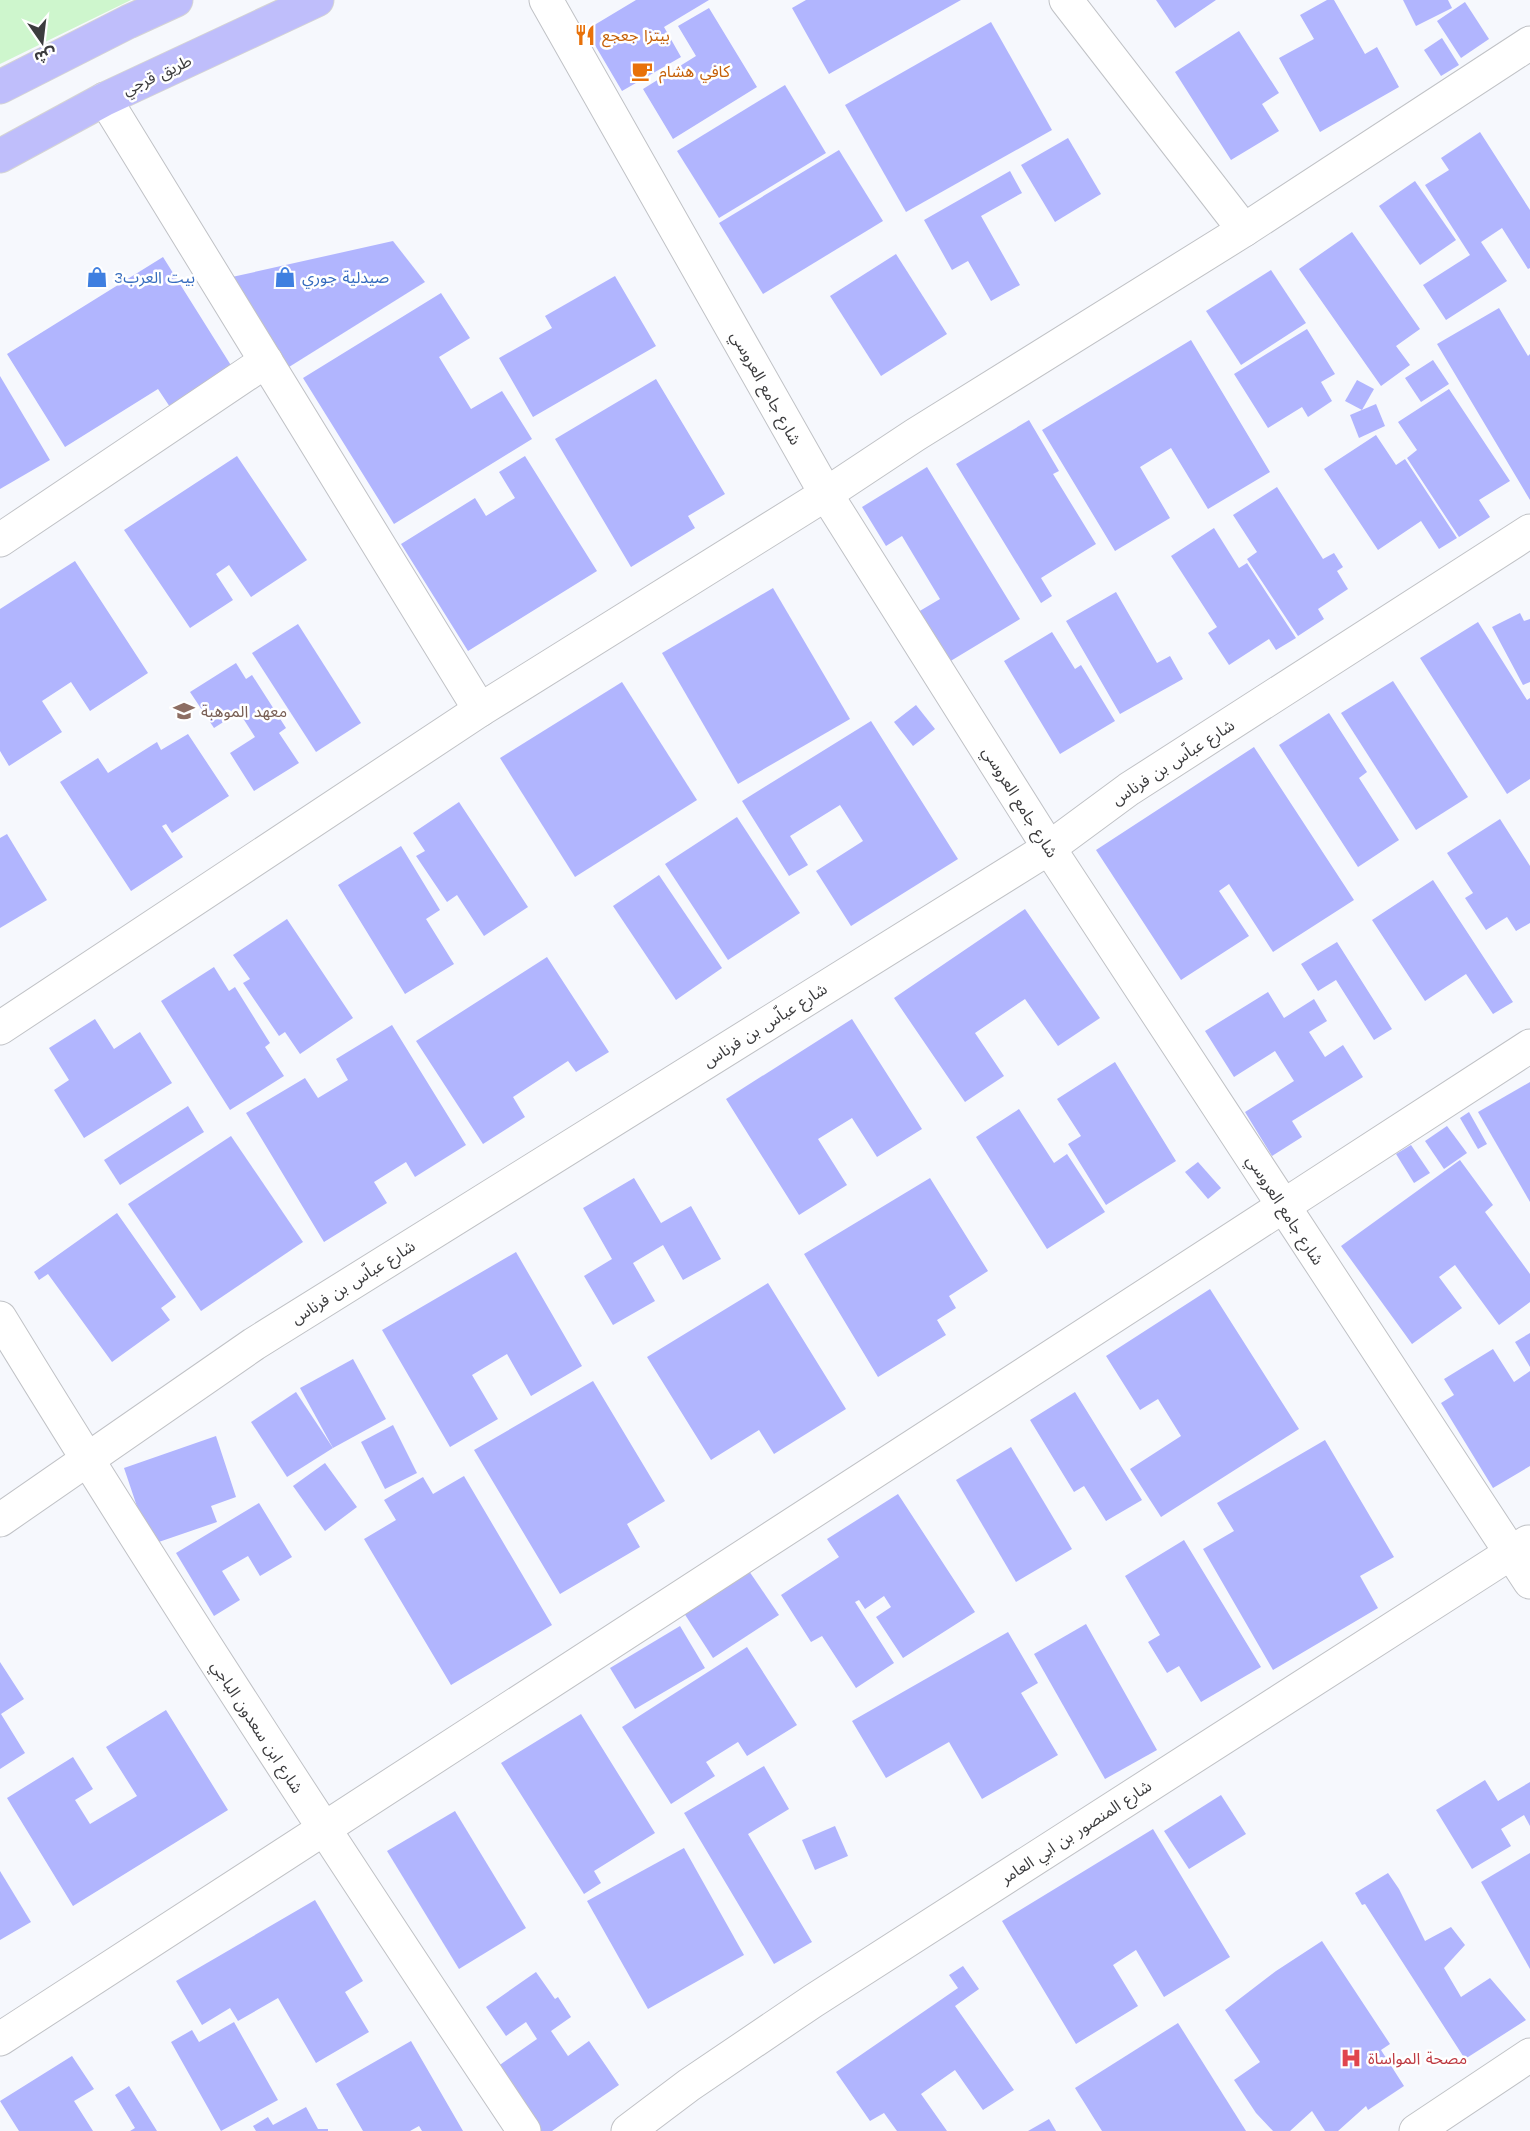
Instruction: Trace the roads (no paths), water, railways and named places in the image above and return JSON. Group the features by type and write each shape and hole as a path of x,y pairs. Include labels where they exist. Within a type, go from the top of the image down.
{"highway":[{"path":"0,87 176,0"},
{"name":"طريق قرجي","path":"0,156 105,99 317,0"}],"street":[{"name":"شارع جامع العروسي","path":"546,0 826,494 1049,848 1283,1206 1521,1547 1530,1582"},
{"path":"1066,0 1244,230"},
{"path":"0,1028 480,710 1244,230 1530,43"},
{"path":"105,99 480,710"},
{"path":"0,540 266,361"},
{"name":"شارع عباّس بن فرناس","path":"0,1520 254,1344 1049,848 1130,789 1530,531"},
{"path":"0,2039 1530,1046"},
{"name":"شارع ابن سعدون الباجي","path":"0,1318 87,1461 323,1829 524,2131"},
{"name":"شارع المنصور بن ابي العامر","path":"628,2131 689,2085 813,2001 1521,1547"},
{"path":"1416,2131 1530,2055"}],"place":[{"name":"بيتزا جعجع","path":"585,35"},
{"name":"كافي هشام","path":"642,71"},
{"name":"بيت العرب3","path":"97,277"},
{"name":"صيدلية جوري","path":"285,277"},
{"name":"معهد الموهبة","path":"184,711"},
{"name":"مصحة المواساة","path":"1351,2058"}]}
